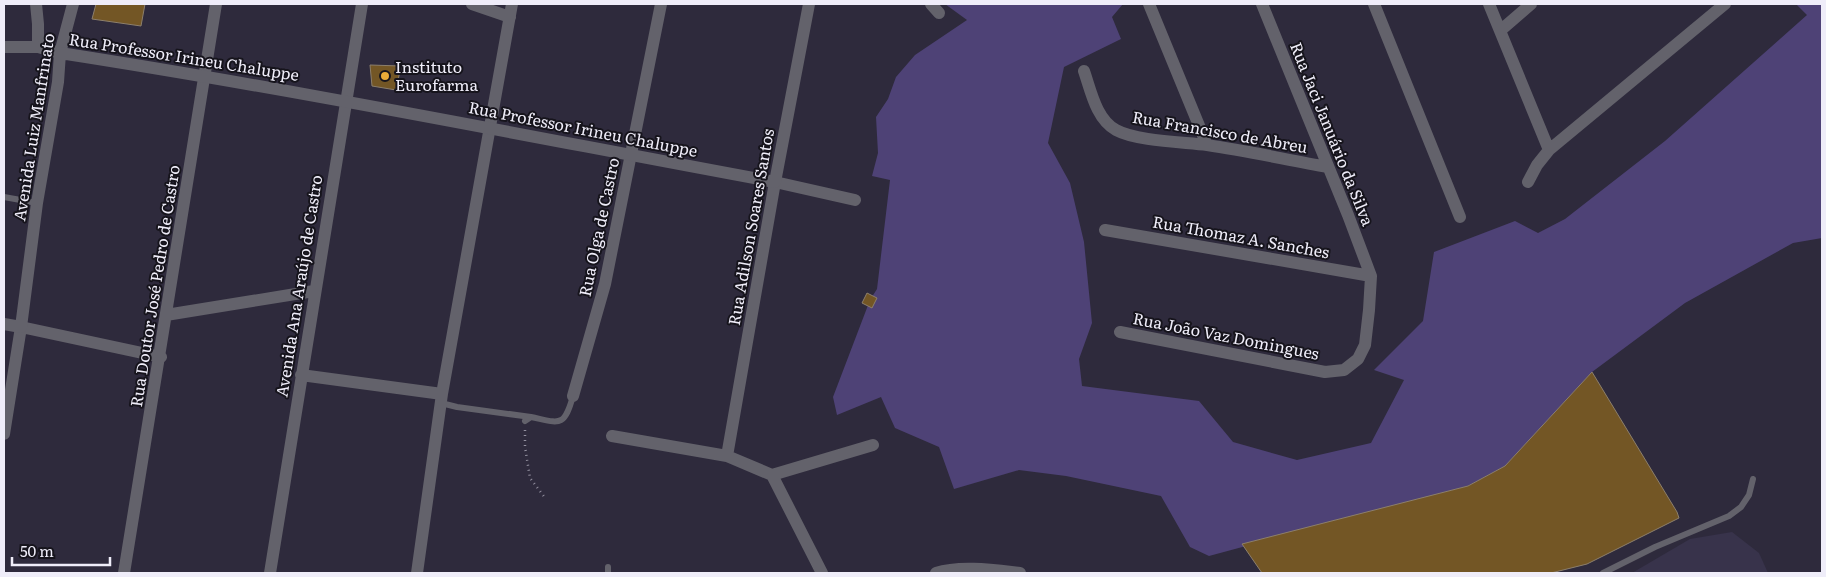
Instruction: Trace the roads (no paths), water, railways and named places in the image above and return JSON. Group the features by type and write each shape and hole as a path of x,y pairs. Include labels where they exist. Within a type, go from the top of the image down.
{"street":[{"path":"36,4 38,47"},
{"name":"Avenida Luiz Manfrinato","path":"4,434 21,327 37,203 58,82 60,53 73,4"},
{"name":"Rua Doutor José Pedro de Castro","path":"124,573 216,4"},
{"name":"Avenida Ana Araújo de Castro","path":"270,573 314,291 362,4"},
{"path":"472,4 510,17"},
{"path":"417,573 442,398 512,4"},
{"name":"Rua Olga de Castro","path":"573,396 605,284 661,4"},
{"name":"Rua Adilson Soares Santos","path":"728,456 775,182 809,4"},
{"path":"1148,4 1207,145"},
{"name":"Rua Jaci Januário da Silva","path":"1262,4 1371,276"},
{"path":"1374,4 1460,217"},
{"path":"1489,4 1549,150"},
{"path":"1501,30 1531,4"},
{"path":"1528,182 1537,164 1549,150 1725,4"},
{"name":"Rua Professor Irineu Chaluppe","path":"4,47 38,47 60,53 346,100 775,182 855,200"},
{"name":"Rua Francisco de Abreu","path":"1084,71 1103,119 1116,130 1134,135 1207,145 1328,167"},
{"name":"Rua Thomaz A. Sanches","path":"1105,230 1371,276"},
{"name":"Rua João Vaz Domingues","path":"1120,332 1325,372 1344,370 1358,359 1365,346 1371,276"},
{"path":"166,315 314,291"},
{"path":"4,324 160,357"},
{"path":"301,375 442,398"},
{"path":"612,436 728,456 772,475 822,573"},
{"path":"772,475 873,445"},
{"path":"936,573 945,570 988,569 1020,573"}],"lane":[{"path":"4,197 37,203"},
{"path":"442,398 457,407 554,422 562,421 568,415 573,396"},
{"path":"1602,573 1655,547 1729,516 1742,507 1749,495 1754,479"}],"place":[{"name":"Instituto Eurofarma","path":"385,76"}]}
